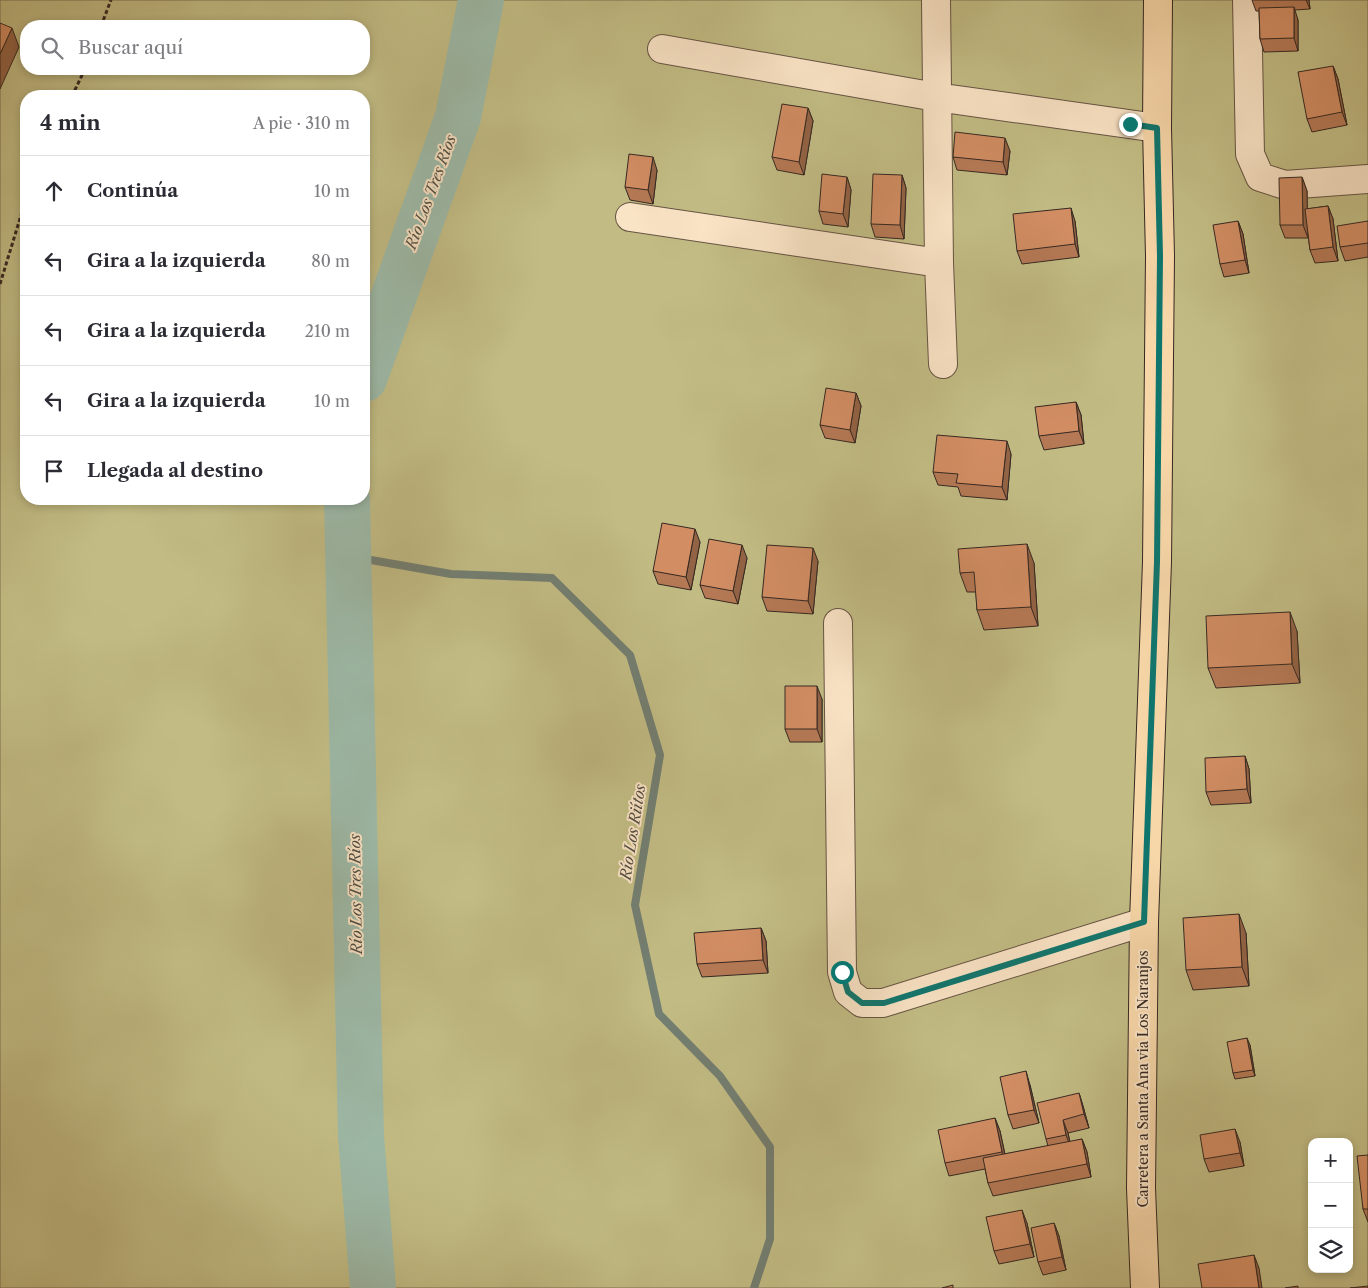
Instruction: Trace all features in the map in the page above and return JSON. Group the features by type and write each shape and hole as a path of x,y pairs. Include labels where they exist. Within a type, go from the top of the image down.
{"main road":[{"name":"Carretera a Santa Ana via Los Naranjos","path":"1145,1288 1141,1188 1144,922 1157,562 1160,256 1157,128 1158,0"}],"street":[{"path":"936,0 939,263 943,364"},
{"path":"1247,0 1250,154 1260,177 1285,184 1368,180"},
{"path":"662,49 936,98 1157,128"},
{"path":"630,217 939,263"},
{"path":"838,623 842,972 848,992 862,1003 884,1003 1144,922"}],"path":[{"path":"103,20 111,0"},
{"path":"75,90 82,75"},
{"path":"0,284 20,219"}],"shaded area":[{"path":"0,0 1368,0 1368,1288 0,1288"}],"building":[{"path":"1294,7 1294,38 1260,39 1259,8"},
{"path":"0,23 12,28 0,54"},
{"path":"1333,66 1342,112 1307,119 1298,72"},
{"path":"782,104 808,108 799,162 772,157"},
{"path":"955,132 1005,138 1003,162 953,157"},
{"path":"629,154 653,157 648,190 625,187"},
{"path":"822,174 847,177 843,214 819,211"},
{"path":"873,174 902,175 900,225 871,224"},
{"path":"1302,177 1303,225 1280,225 1279,178"},
{"path":"1328,206 1333,247 1310,250 1305,209"},
{"path":"1071,208 1075,244 1017,251 1013,214"},
{"path":"1238,221 1245,260 1220,264 1213,225"},
{"path":"1368,221 1368,243 1340,247 1337,226"},
{"path":"826,388 856,393 850,430 820,425"},
{"path":"1076,402 1079,431 1039,436 1035,407"},
{"path":"937,435 1007,441 1002,487 956,483 958,474 933,472"},
{"path":"662,523 695,529 686,577 653,571"},
{"path":"709,539 742,545 733,591 700,585"},
{"path":"1027,544 1031,607 977,610 974,572 960,573 958,549"},
{"path":"767,545 813,548 808,601 762,597"},
{"path":"1290,612 1292,664 1208,668 1206,616"},
{"path":"785,686 817,686 817,729 785,729"},
{"path":"1245,756 1247,789 1206,792 1205,758"},
{"path":"1239,914 1242,967 1186,970 1183,918"},
{"path":"761,928 763,960 697,964 694,933"},
{"path":"1247,1038 1253,1070 1233,1073 1227,1042"},
{"path":"1026,1071 1034,1110 1008,1115 1000,1077"},
{"path":"1079,1093 1084,1114 1063,1120 1066,1135 1046,1139 1037,1103"},
{"path":"995,1118 1002,1152 945,1163 938,1130"},
{"path":"1235,1129 1240,1153 1204,1159 1200,1135"},
{"path":"1082,1139 1087,1164 988,1183 983,1158"},
{"path":"1368,1155 1368,1209 1363,1209 1357,1156"},
{"path":"1022,1210 1030,1244 994,1251 986,1217"},
{"path":"1054,1223 1062,1257 1038,1262 1031,1228"},
{"path":"1254,1255 1259,1288 1202,1288 1198,1264"},
{"path":"953,1285 953,1288 942,1288"},
{"path":"1368,1286 1368,1288 1350,1288"}],"waterway":[{"name":"Río Los Tres Ríos","path":"370,362 458,117 481,0"},
{"name":"Río Los Tres Ríos","path":"347,505 361,1136 373,1288"},
{"name":"Río Los Riítos","path":"348,556 451,574 552,578 630,655 660,755 635,905 659,1014 720,1076 770,1147 770,1239 754,1288"}],"route":[{"path":"842,972 848,992 862,1003 884,1003 1144,922 1157,562 1160,256 1157,128 1130,124"}]}
